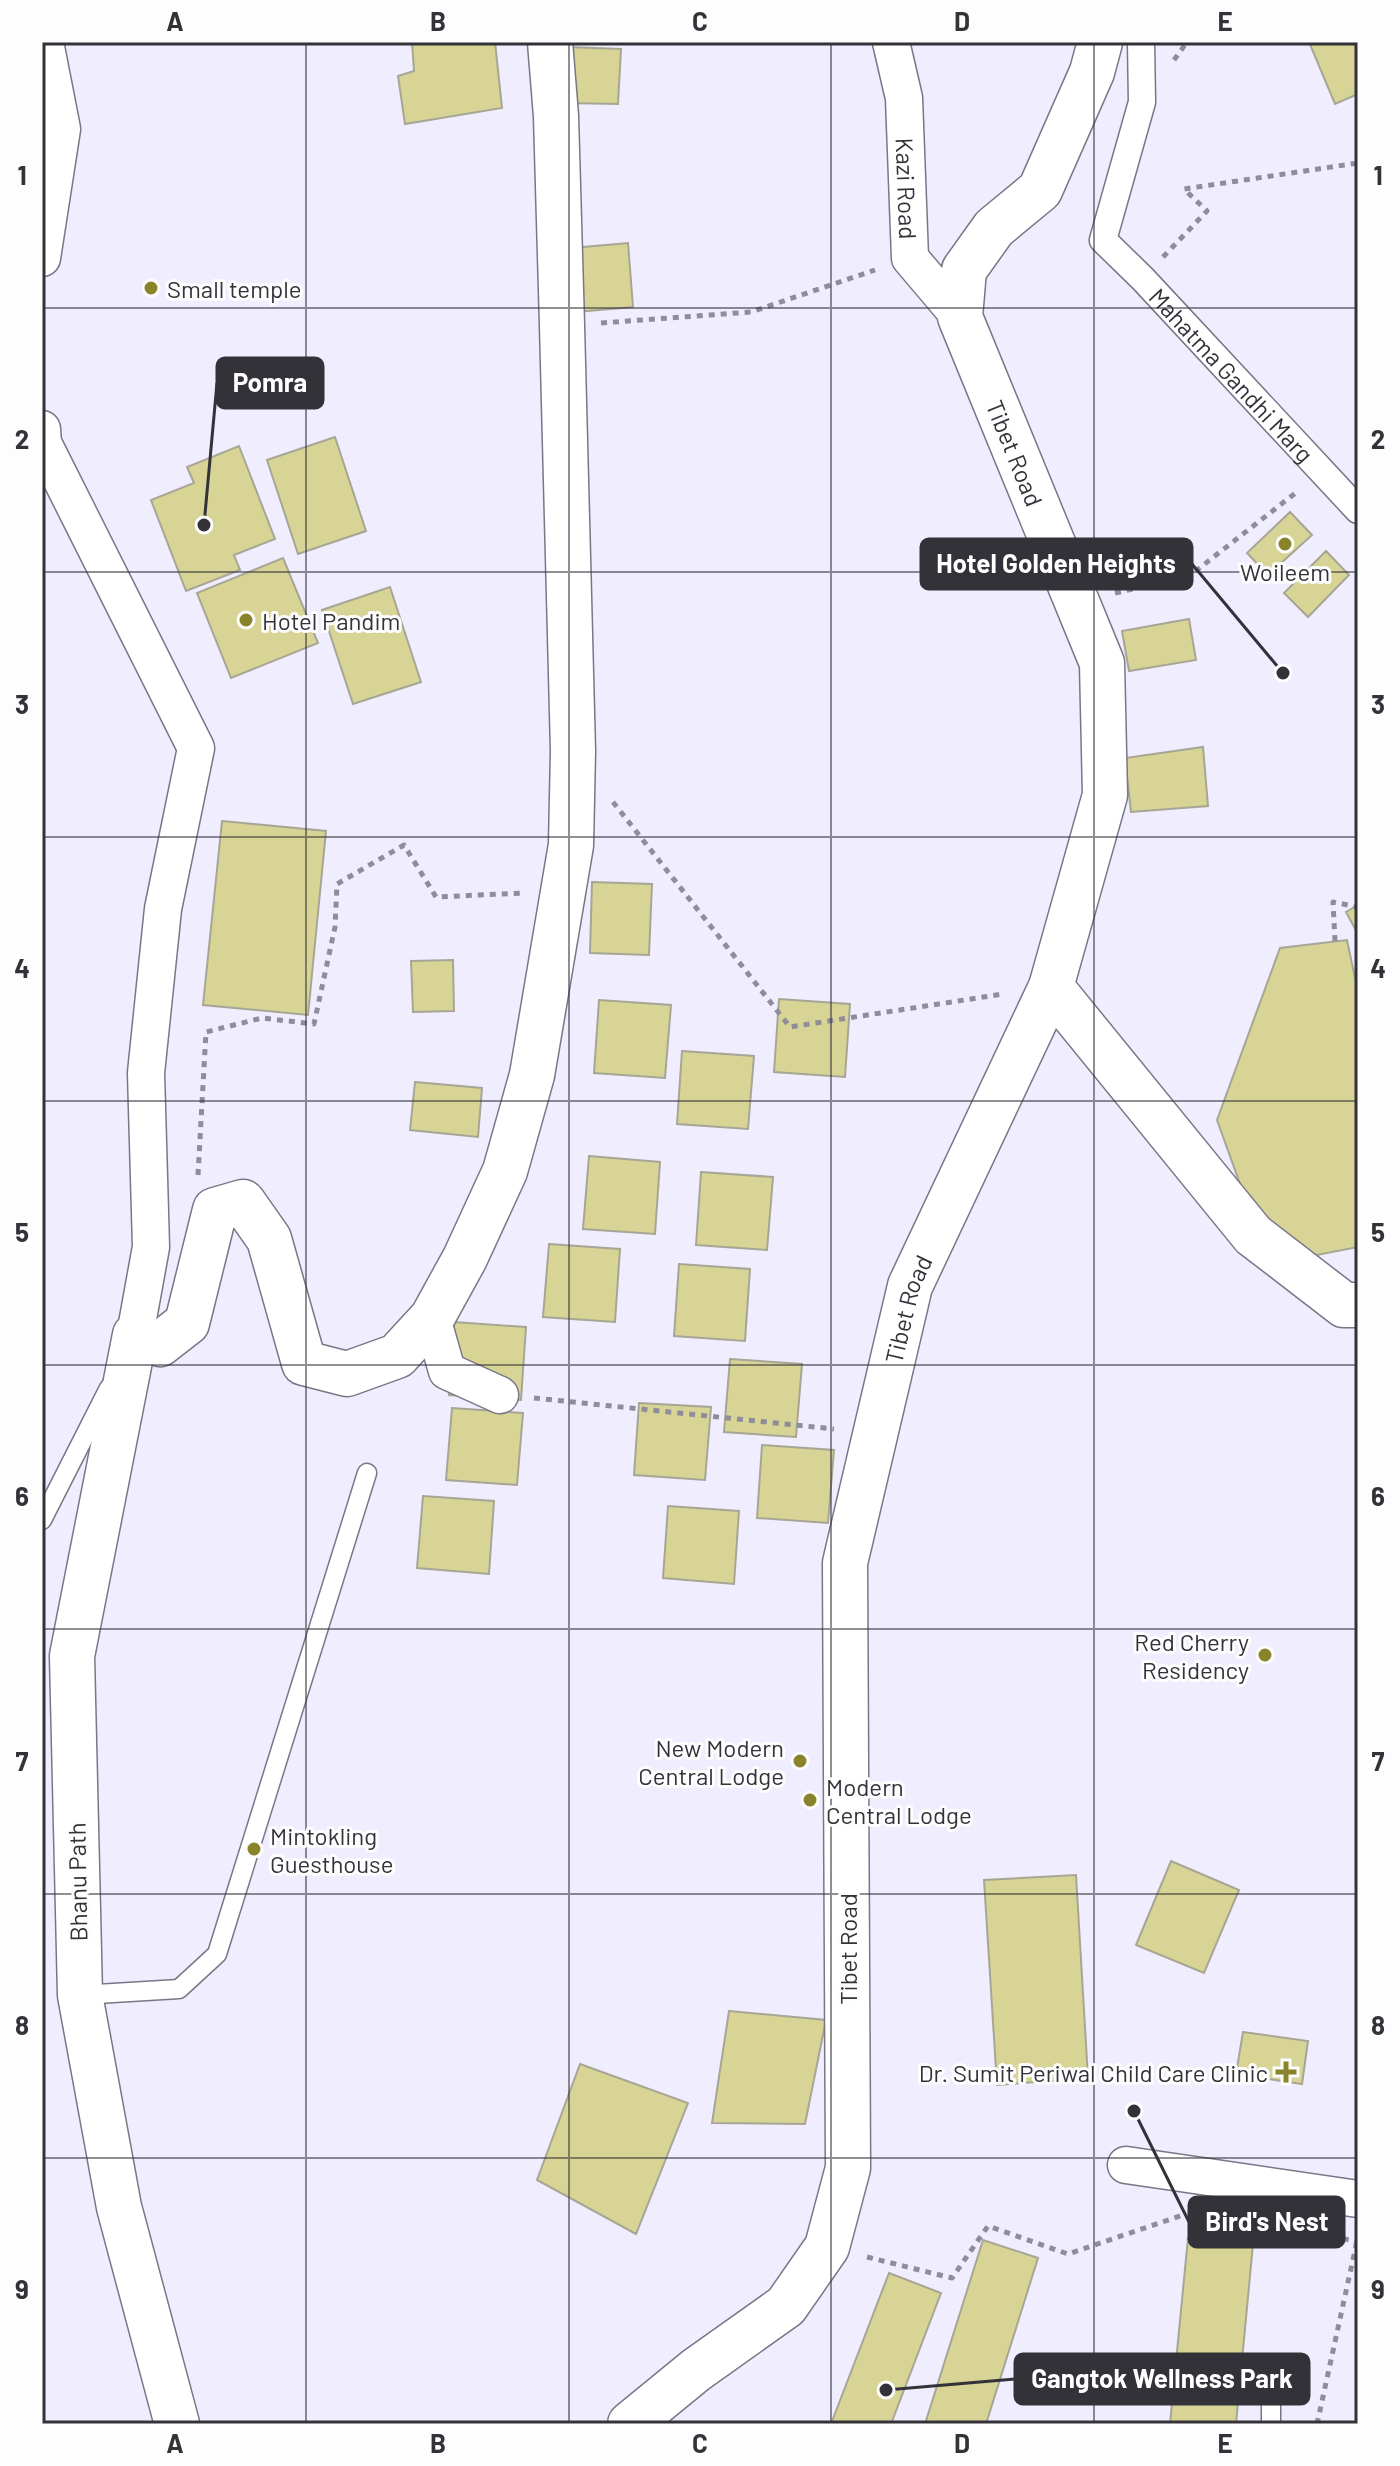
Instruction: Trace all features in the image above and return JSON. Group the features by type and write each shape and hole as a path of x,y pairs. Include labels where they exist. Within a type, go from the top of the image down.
{"street":[{"path":"42,258 62,129 45,42"},
{"path":"42,429 43,443 196,748 163,909 146,1073 151,1247 135,1335 160,1344 187,1323 215,1210 243,1202 269,1239 304,1363 347,1374 397,1356 432,1318 465,1258 505,1171 532,1075 571,845 573,751 562,325 556,116 550,42"},
{"name":"Kazi Road","path":"891,42 904,98 910,258 960,317"},
{"name":"Tibet Road","path":"630,2424 696,2370 786,2306 827,2247 848,2168 845,1563 910,1286 1051,987 1105,795 1102,663 960,317 964,270 994,228 1040,190 1092,72 1100,42"},
{"name":"Mahatma Gandhi Marg","path":"1141,42 1142,102 1103,240 1358,510"},
{"path":"1051,987 1253,1235 1344,1305 1358,1305"},
{"path":"432,1318 447,1371 500,1395"},
{"name":"Bhanu Path","path":"135,1335 72,1656 80,1995 119,2207 177,2424"},
{"path":"1126,2165 1358,2199"}],"lane":[{"path":"42,1520 135,1335"},
{"path":"80,1995 179,1989 217,1954 367,1473"},
{"path":"1271,2383 1271,2424"}],"path":[{"path":"1143,279 1207,211 1184,189 1358,163"},
{"path":"562,325 751,312 910,258"},
{"path":"1075,602 1188,577 1323,472"},
{"path":"612,801 790,1027 1051,987"},
{"path":"198,1183 206,1032 262,1018 314,1024 335,927 337,884 404,845 436,897 518,895 529,891"},
{"path":"1335,941 1333,902 1358,907"},
{"path":"500,1395 875,1433"},
{"path":"827,2247 952,2278 988,2226 1068,2254 1187,2214"},
{"path":"1311,2233 1358,2241 1317,2424"}],"building":[{"path":"412,42 495,42 502,108 405,124 398,76 414,71"},
{"path":"1309,42 1358,42 1358,94 1335,104"},
{"path":"567,47 621,49 618,104 565,103"},
{"path":"628,243 633,307 577,312 572,248"},
{"path":"335,437 366,531 298,554 267,460"},
{"path":"239,446 275,539 234,555 240,570 186,591 151,500 194,483 187,467"},
{"path":"1290,512 1312,535 1268,575 1247,553"},
{"path":"1326,551 1349,575 1308,617 1284,593"},
{"path":"283,558 318,643 231,678 197,593"},
{"path":"390,587 421,682 353,704 322,610"},
{"path":"1189,619 1196,660 1129,671 1122,631"},
{"path":"1203,747 1208,806 1131,812 1125,758"},
{"path":"222,821 326,831 308,1015 203,1005"},
{"path":"592,882 652,884 649,955 590,953"},
{"path":"1358,905 1358,934 1346,912"},
{"path":"1347,940 1358,992 1358,1247 1307,1257 1253,1220 1217,1120 1280,948"},
{"path":"453,960 454,1011 413,1012 411,961"},
{"path":"779,999 850,1004 845,1077 774,1072"},
{"path":"599,1000 671,1005 665,1078 594,1073"},
{"path":"682,1051 754,1056 748,1129 677,1124"},
{"path":"415,1082 482,1088 478,1137 410,1130"},
{"path":"589,1156 660,1162 655,1234 583,1229"},
{"path":"701,1172 773,1177 767,1250 696,1245"},
{"path":"549,1244 620,1249 615,1322 543,1317"},
{"path":"679,1264 750,1269 745,1341 674,1336"},
{"path":"454,1322 526,1327 521,1400 449,1395"},
{"path":"730,1359 802,1364 796,1437 724,1432"},
{"path":"639,1403 711,1407 705,1480 634,1475"},
{"path":"452,1408 523,1413 517,1485 446,1480"},
{"path":"762,1445 834,1450 828,1523 757,1518"},
{"path":"423,1496 494,1501 489,1574 417,1568"},
{"path":"668,1506 739,1511 734,1584 663,1578"},
{"path":"1171,1861 1239,1890 1204,1973 1136,1945"},
{"path":"1076,1875 1088,2078 997,2085 984,1880"},
{"path":"729,2011 826,2020 805,2124 712,2123"},
{"path":"1243,2032 1308,2041 1302,2084 1236,2074"},
{"path":"580,2064 688,2103 636,2234 537,2180"},
{"path":"1188,2238 1253,2244 1236,2424 1170,2424"},
{"path":"983,2240 1038,2258 986,2424 925,2424"},
{"path":"889,2273 941,2293 891,2424 831,2424"}],"place":[{"name":"Small temple","path":"151,288"},
{"name":"Pomra","path":"204,525"},
{"name":"Woileem","path":"1285,544"},
{"name":"Hotel Pandim","path":"246,620"},
{"name":"Hotel Golden Heights","path":"1283,673"},
{"name":"Red Cherry Residency","path":"1265,1655"},
{"name":"New Modern Central Lodge","path":"800,1761"},
{"name":"Modern Central Lodge","path":"810,1800"},
{"name":"Mintokling Guesthouse","path":"254,1849"},
{"name":"Dr. Sumit Periwal Child Care Clinic","path":"1286,2072"},
{"name":"Bird's Nest","path":"1134,2111"},
{"name":"Gangtok Wellness Park","path":"886,2390"}]}
